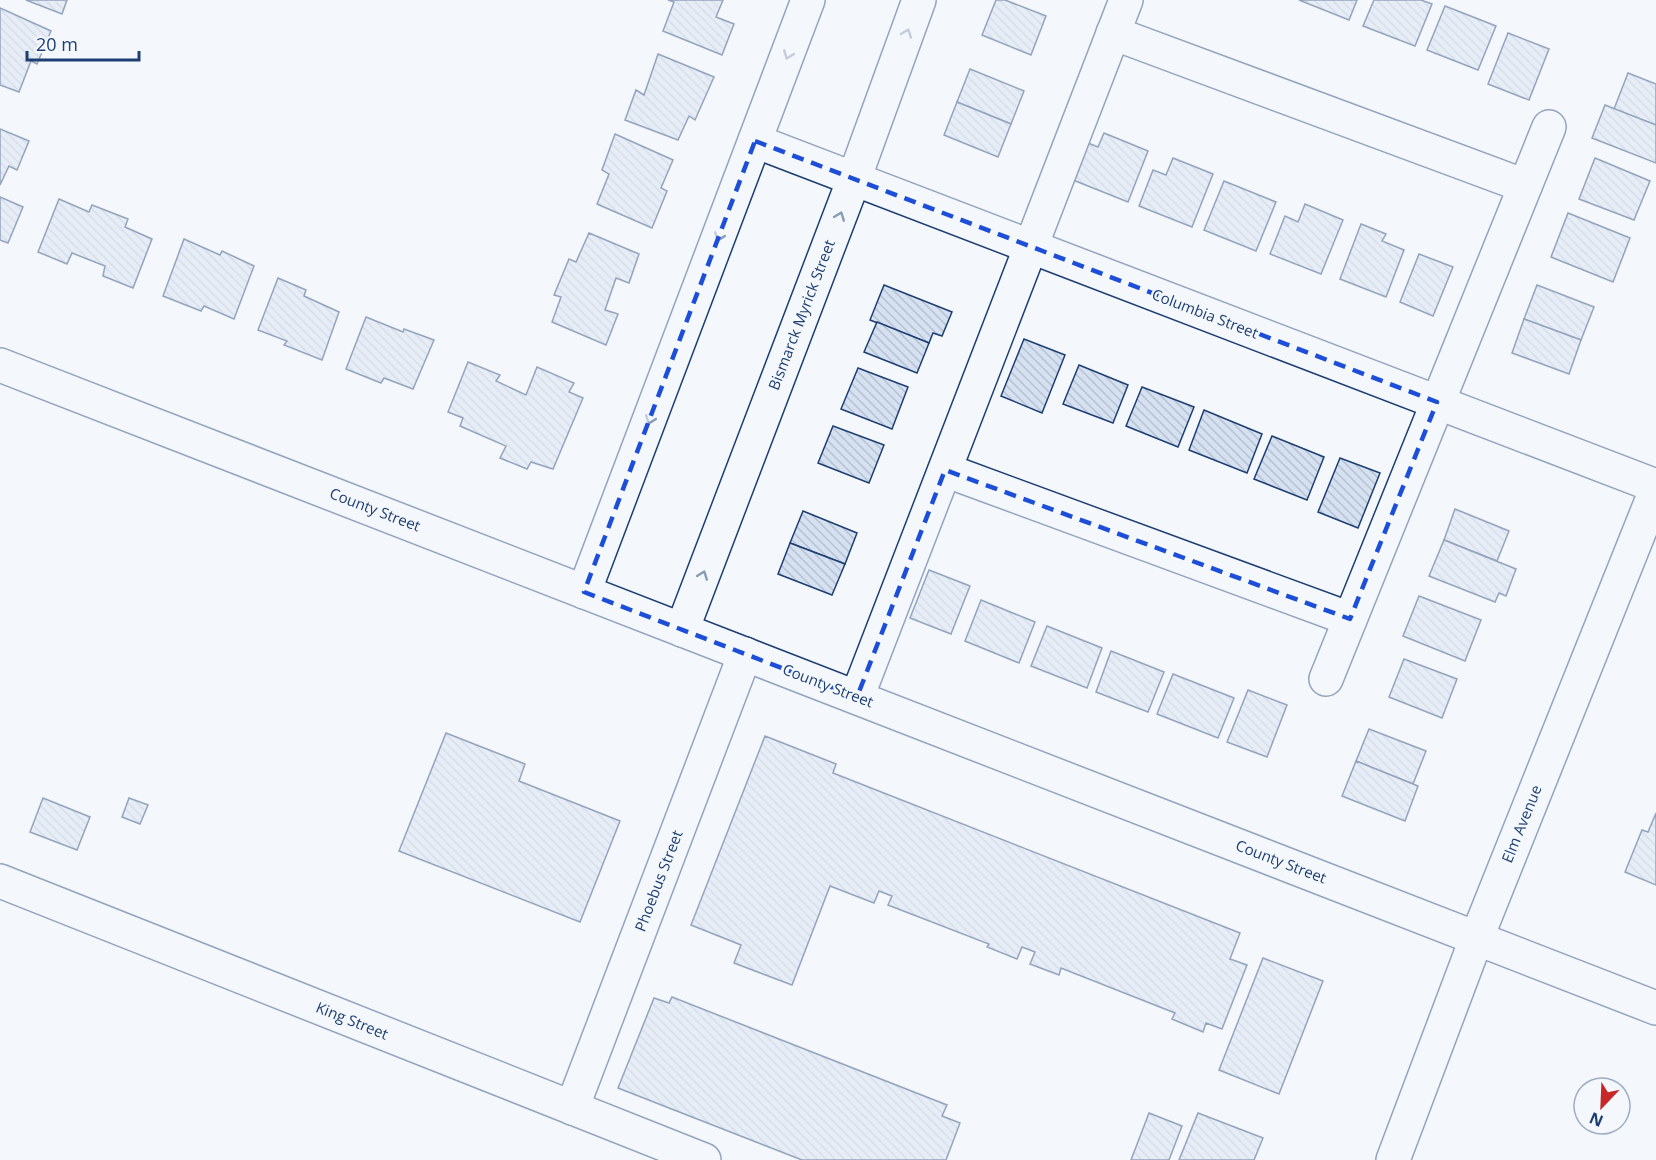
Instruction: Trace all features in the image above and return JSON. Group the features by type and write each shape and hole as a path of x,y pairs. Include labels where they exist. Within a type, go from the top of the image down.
{"street":[{"path":"584,592 808,0"},
{"name":"Bismarck Myrick Street","path":"682,630 854,179 919,0"},
{"path":"857,697 1126,0"},
{"path":"1113,33 1525,186"},
{"path":"1326,679 1549,127"},
{"name":"Columbia Street","path":"755,141 1656,488"},
{"name":"County Street","path":"0,365 1656,1008"},
{"path":"945,470 1350,619"},
{"name":"Elm Avenue","path":"1393,1160 1477,937 1656,488"},
{"name":"Phoebus Street","path":"572,1108 745,654"},
{"name":"King Street","path":"0,881 704,1160"}],"highlighted area":[{"path":"755,141 1437,402 1350,619 945,470 857,697 584,592"}],"building":[{"path":"26,0 67,0 62,14"},
{"path":"668,0 723,0 716,17 734,24 722,55 663,31 674,2"},
{"path":"996,0 1005,0 1046,16 1031,55 982,35"},
{"path":"1299,0 1357,0 1349,20"},
{"path":"1374,0 1421,0 1432,4 1415,46 1363,26"},
{"path":"1445,6 1496,26 1478,70 1427,50"},
{"path":"0,8 51,31 37,64 31,61 19,92 0,85"},
{"path":"1508,33 1549,49 1529,100 1488,84"},
{"path":"658,54 714,77 695,120 689,116 678,140 625,120 636,90 644,95"},
{"path":"970,69 1024,91 1011,124 957,102"},
{"path":"1628,73 1656,84 1656,125 1614,109"},
{"path":"957,102 1011,124 998,157 944,135"},
{"path":"1605,105 1656,125 1656,163 1592,138"},
{"path":"0,129 29,141 17,170 9,166 0,185"},
{"path":"1104,133 1148,151 1128,202 1073,180 1088,143 1098,147"},
{"path":"615,134 673,160 661,188 667,191 652,228 597,204 609,174 602,170"},
{"path":"1173,158 1213,174 1192,227 1139,206 1153,170 1166,175"},
{"path":"1595,158 1650,181 1634,220 1579,199"},
{"path":"1224,181 1276,202 1256,251 1204,230"},
{"path":"0,197 23,207 8,243 0,240"},
{"path":"59,199 89,212 92,205 128,219 125,227 152,239 133,288 103,276 105,266 72,253 67,264 38,252"},
{"path":"1305,204 1343,220 1321,274 1270,254 1285,216 1298,222"},
{"path":"1568,213 1630,238 1613,282 1551,257"},
{"path":"1361,224 1386,234 1382,241 1404,250 1386,297 1340,279"},
{"path":"589,233 639,254 629,283 616,278 605,310 618,314 606,345 552,322 561,297 554,295 569,259 576,262"},
{"path":"184,239 220,255 222,251 254,266 234,319 204,306 201,311 163,296"},
{"path":"1419,254 1453,267 1433,316 1400,302"},
{"path":"278,278 306,290 304,296 339,312 322,360 284,345 287,341 258,330"},
{"path":"884,285 952,312 942,336 933,333 929,343 870,320"},
{"path":"1537,285 1594,307 1581,340 1524,319"},
{"path":"366,317 403,332 404,329 434,340 413,389 384,378 381,383 346,369"},
{"path":"1524,319 1581,340 1569,374 1512,353"},
{"path":"877,322 929,343 917,373 864,352"},
{"path":"1024,339 1065,355 1042,413 1001,396"},
{"path":"468,362 500,375 496,381 526,395 537,367 574,383 569,392 583,398 553,469 531,462 527,469 500,458 506,446 460,426 463,418 448,412"},
{"path":"1079,365 1128,385 1113,423 1063,404"},
{"path":"858,368 908,387 892,429 841,409"},
{"path":"1142,387 1194,407 1178,447 1126,426"},
{"path":"1204,410 1262,434 1247,473 1189,450"},
{"path":"833,426 884,445 869,483 818,463"},
{"path":"1272,436 1324,457 1307,500 1254,479"},
{"path":"1340,458 1380,473 1358,528 1318,512"},
{"path":"1455,509 1509,531 1497,561 1444,540"},
{"path":"803,511 857,533 845,564 790,543"},
{"path":"1444,540 1516,569 1506,596 1499,593 1495,602 1429,576"},
{"path":"790,543 845,564 832,595 778,574"},
{"path":"929,570 970,586 951,634 910,618"},
{"path":"1419,596 1481,620 1465,661 1403,636"},
{"path":"981,600 1035,622 1019,663 965,641"},
{"path":"1047,626 1102,648 1087,688 1031,666"},
{"path":"1111,651 1164,672 1148,712 1096,692"},
{"path":"1404,659 1457,679 1442,718 1389,697"},
{"path":"1173,674 1234,698 1218,738 1157,714"},
{"path":"1248,690 1287,705 1267,757 1227,742"},
{"path":"1369,729 1426,751 1413,784 1356,761"},
{"path":"446,733 525,764 519,781 620,821 580,922 399,851"},
{"path":"765,736 836,764 833,773 1240,933 1230,959 1247,965 1222,1029 1206,1023 1203,1032 1172,1019 1175,1013 1061,968 1059,975 1030,964 1035,952 1022,947 1017,959 987,947 989,944 888,905 892,896 879,891 874,903 830,886 792,985 734,963 741,945 691,925"},
{"path":"1356,761 1418,786 1405,821 1342,796"},
{"path":"43,798 90,817 77,850 30,832"},
{"path":"129,798 148,805 140,824 122,817"},
{"path":"1656,813 1656,885 1625,872 1642,830 1648,832"},
{"path":"1263,958 1323,981 1279,1094 1219,1070"},
{"path":"672,997 947,1105 942,1116 960,1123 946,1160 802,1160 618,1088 654,998 669,1003"},
{"path":"1149,1113 1182,1126 1169,1160 1131,1160"},
{"path":"1198,1113 1263,1138 1254,1160 1179,1160"}]}
